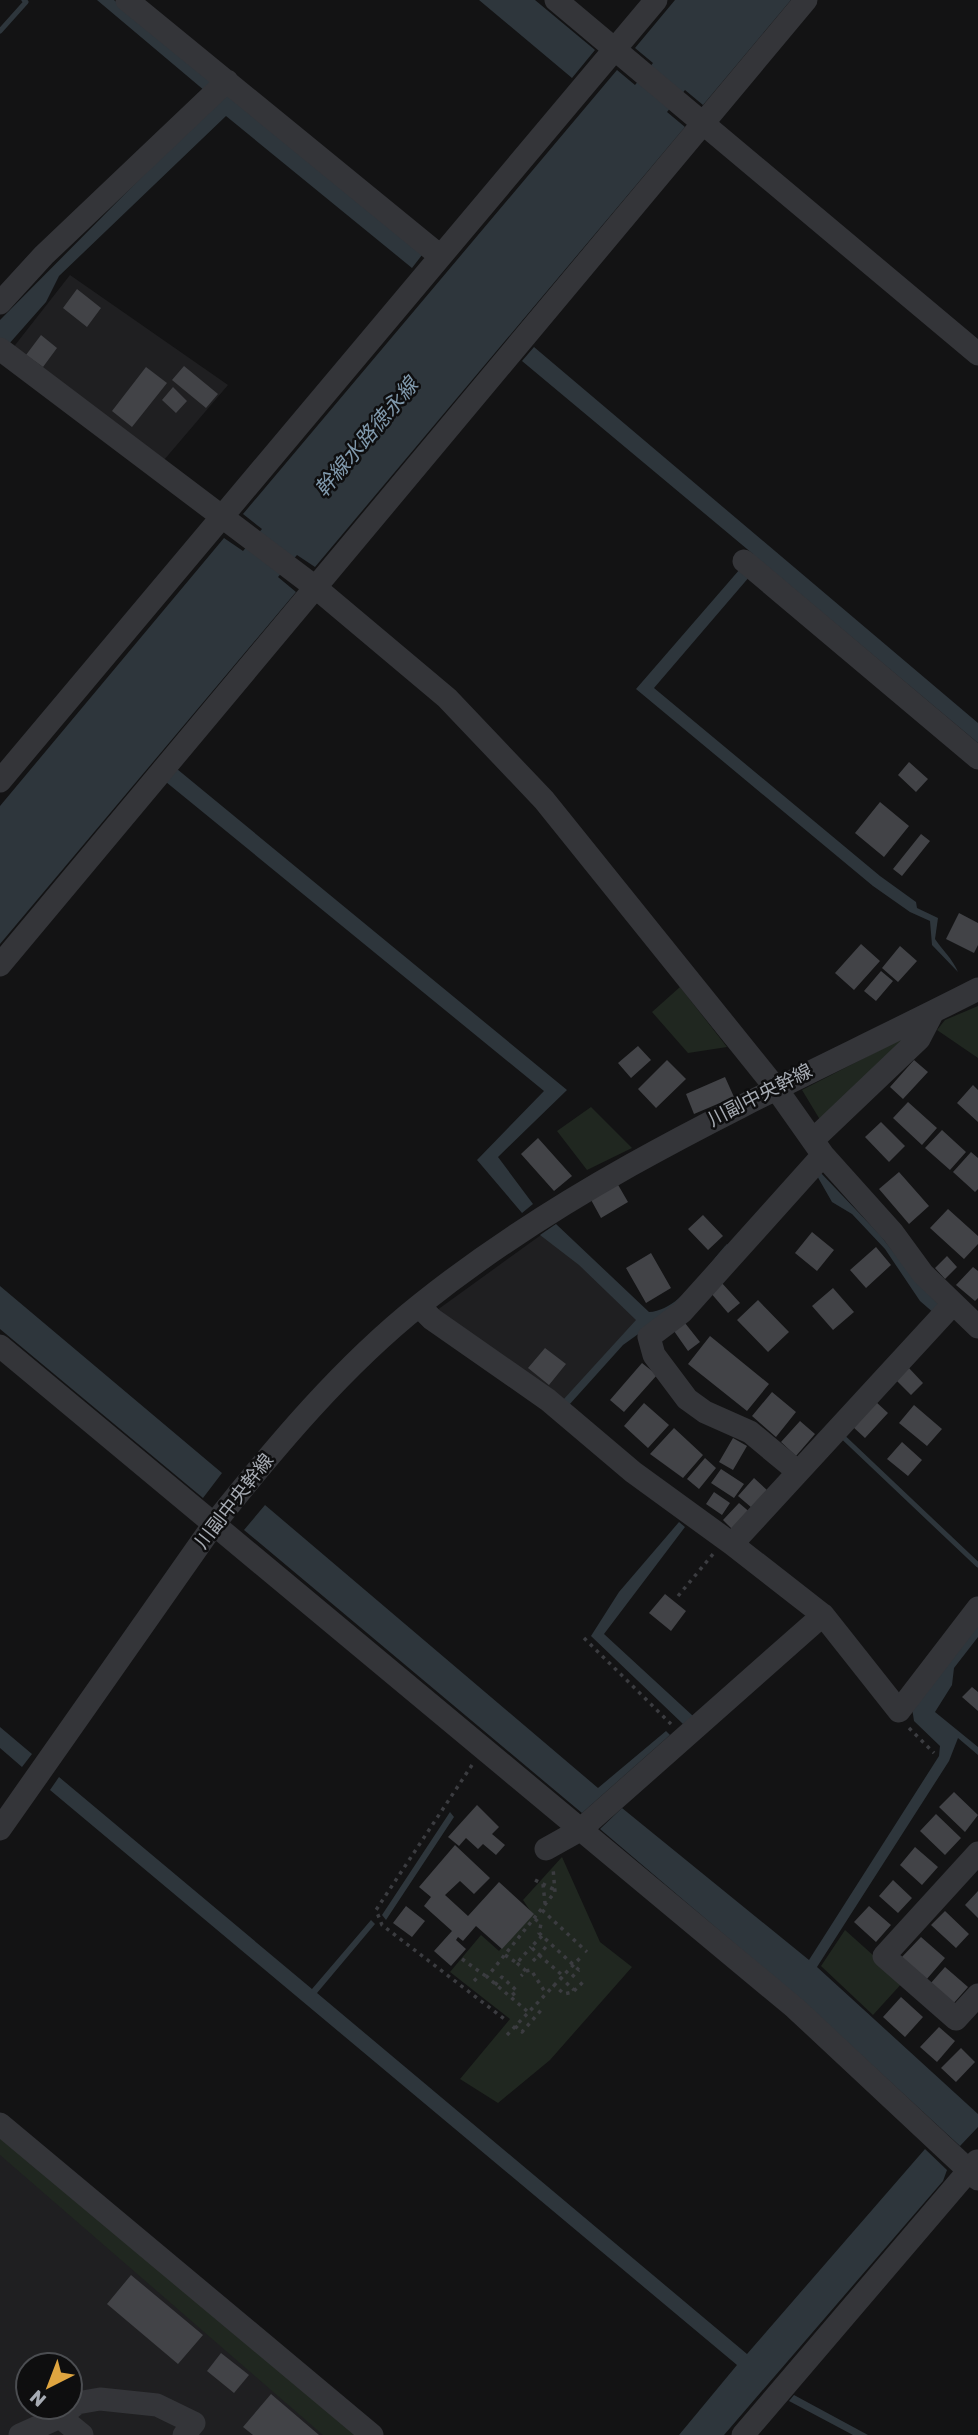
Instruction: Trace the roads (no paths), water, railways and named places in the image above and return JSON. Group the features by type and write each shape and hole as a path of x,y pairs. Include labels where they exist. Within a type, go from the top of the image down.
{"street":[{"path":"127,0 440,256"},
{"path":"556,0 978,354"},
{"path":"0,781 656,0"},
{"path":"0,965 806,0"},
{"path":"0,303 44,256 226,81"},
{"path":"4,358 315,587 447,698 544,800 775,1087 818,1147 953,1304 978,1327"},
{"path":"751,567 978,758"},
{"name":"川副中央幹線","path":"0,1829 214,1524 316,1404 419,1306 526,1227 638,1159 775,1087 978,989"},
{"path":"797,1471 758,1438 705,1412 687,1399 654,1354 649,1337 682,1312 818,1147 919,1039 933,1012"},
{"path":"728,1542 953,1304"},
{"path":"419,1306 432,1320 548,1399 633,1472 823,1615 899,1712 978,1608"},
{"path":"0,1346 795,2008 974,2169 743,2435"},
{"path":"549,1847 580,1830 823,1615"},
{"path":"978,1853 884,1956 956,2020 978,1995"},
{"path":"0,2124 372,2435"},
{"path":"84,2402 100,2399 157,2405 194,2423 184,2435"},
{"path":"20,2435 51,2421"},
{"path":"65,2421 82,2435"}],"water":[{"path":"97,0 114,0 212,82 205,91"},
{"path":"479,0 535,0 595,50 572,78"},
{"name":"幹線水路徳永線","path":"675,0 791,0 703,105 685,90 667,112 685,127 315,567 297,555 278,577 296,592 0,944 0,806 224,538 243,551 262,529 243,514 617,70 635,85 653,63 635,48"},
{"path":"226,92 422,255 412,268 226,116 59,276 46,302 8,345 0,338 0,320"},
{"path":"534,347 978,723 978,743 762,562 654,688 880,876 916,902 917,908 938,918 935,939 958,972 932,945 930,921 910,912 873,886 636,689 753,554 522,361"},
{"path":"177,769 567,1090 498,1157 533,1204 522,1213 477,1160 544,1091 166,782"},
{"path":"819,1171 880,1235 942,1308 935,1314 920,1301 885,1249 852,1214 832,1202 816,1174"},
{"path":"556,1224 649,1312 660,1310 682,1296 727,1244 731,1249 680,1304 623,1345 569,1405 563,1400 636,1320 579,1265 540,1235"},
{"path":"0,1286 222,1473 203,1498 0,1329"},
{"path":"265,1505 598,1788 666,1731 670,1735 582,1813 244,1530"},
{"path":"679,1522 685,1527 604,1634 693,1716 683,1724 591,1636 619,1592"},
{"path":"978,1623 978,1637 954,1668 952,1685 935,1712 978,1747 978,1755 958,1738 949,1761 817,1967 978,2114 978,2127 960,2146 807,2005 600,1829 622,1808 809,1960 939,1756 940,1746 914,1721 912,1708"},
{"path":"0,1727 32,1754 22,1767 0,1748"},
{"path":"59,1777 312,1989 371,1920 375,1924 317,1993 747,2354 925,2149 947,2170 943,2181 724,2435 679,2435 737,2365 50,1790"},
{"path":"450,1812 454,1817 386,1920 382,1915"},
{"path":"794,2395 868,2435 853,2435 789,2401"}],"waterway":[{"path":"0,31 26,2 24,0"},
{"path":"843,1437 978,1565"}]}
